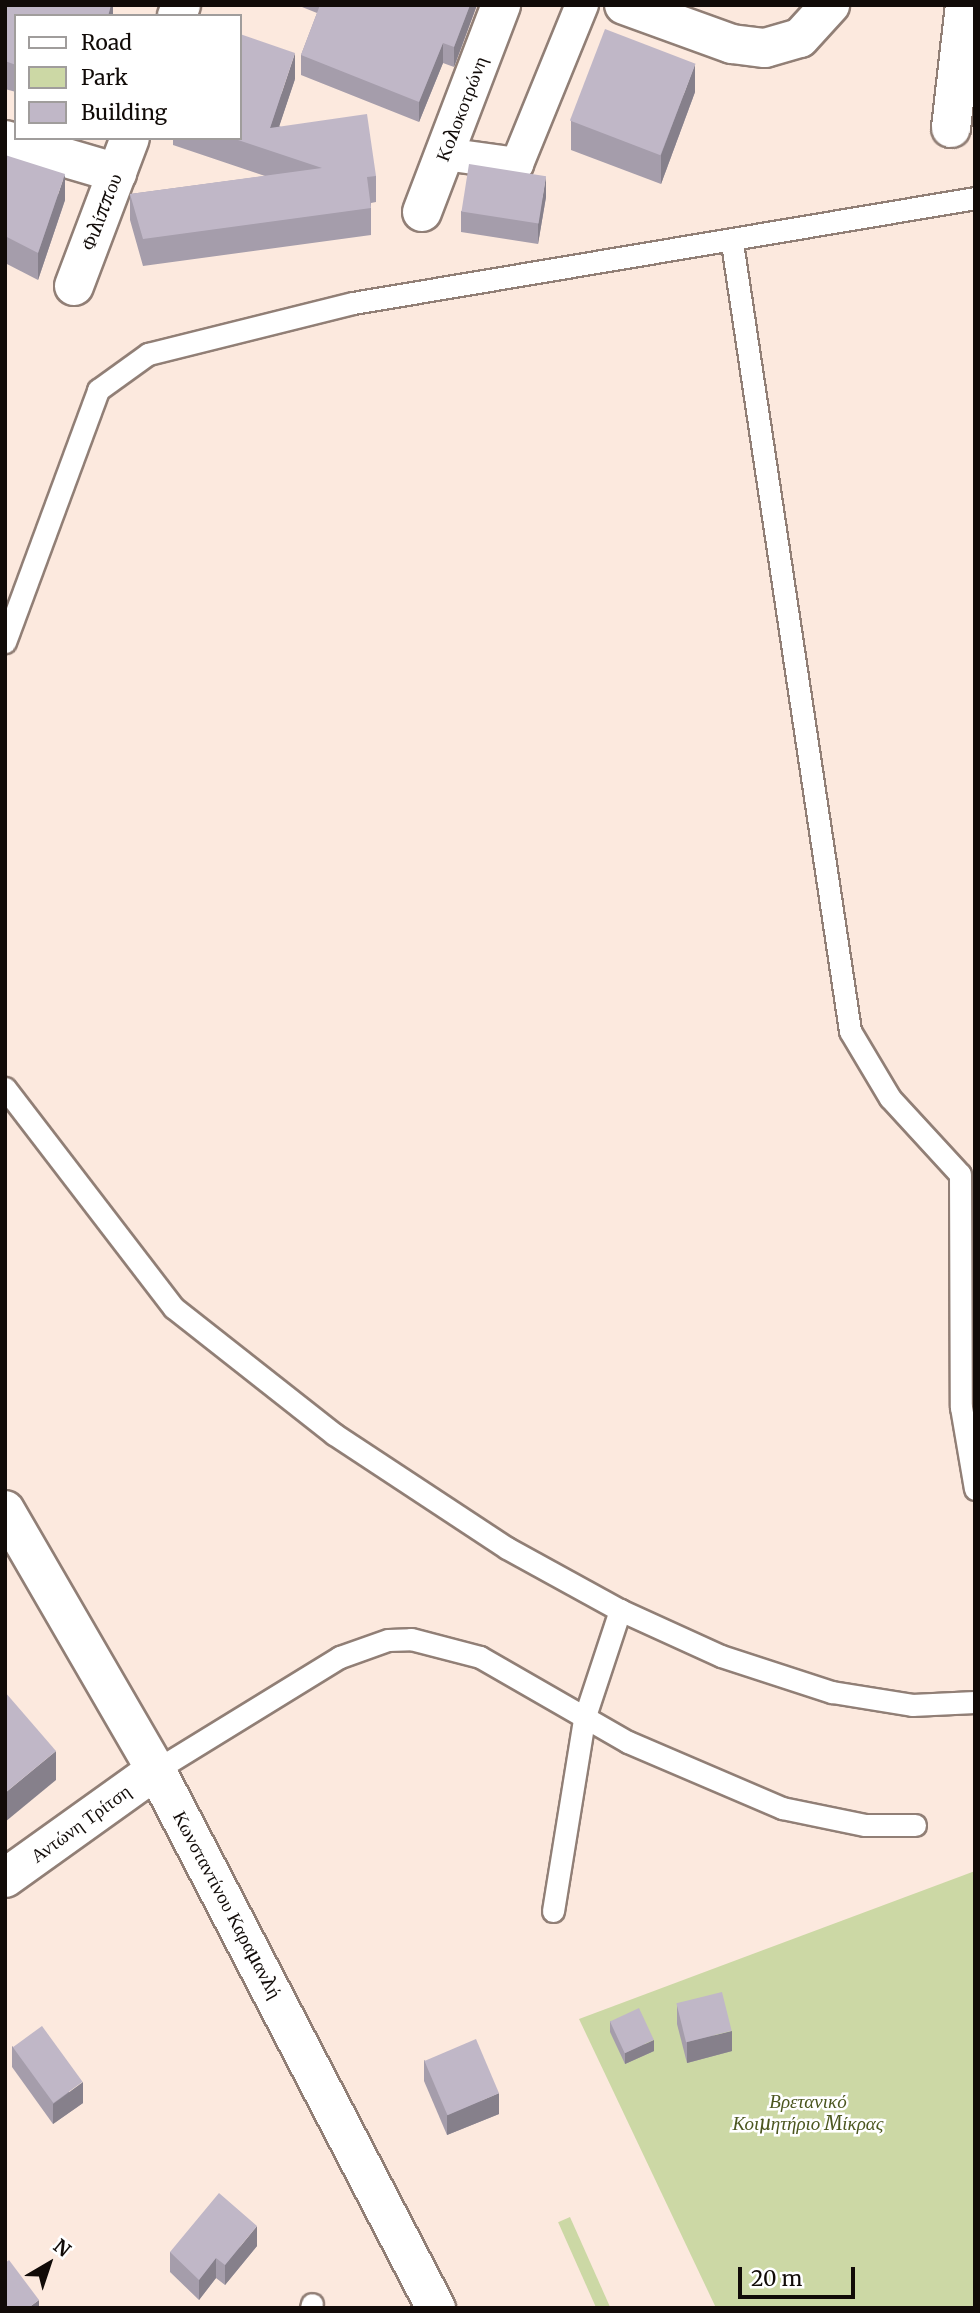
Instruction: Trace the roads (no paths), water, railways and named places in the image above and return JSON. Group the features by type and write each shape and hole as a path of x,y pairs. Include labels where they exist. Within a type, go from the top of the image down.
{"street":[{"name":"Κολοκοτρώνη","path":"422,212 501,5"},
{"path":"445,154 517,164 582,5"},
{"path":"624,5 732,44 787,45 814,27 830,5"},
{"path":"951,128 965,5"},
{"path":"5,140 117,173"},
{"name":"Φιλίππου","path":"74,286 129,140"},
{"name":"Κωνσταντίνου Καραμανλή","path":"5,1510 156,1770 436,2308"},
{"name":"Αντώνη Τρίτση","path":"5,1878 156,1770"}],"lane":[{"path":"5,642 98,390 148,354 353,303 732,243 975,198"},
{"path":"732,243 850,1031 891,1098 960,1174 961,1407 975,1489"},
{"path":"5,1088 174,1308 334,1434 507,1548 620,1610 721,1656 832,1692 912,1705 975,1702"},
{"path":"553,1911 583,1718 620,1610"},
{"path":"156,1770 288,1686 388,1640 455,1646 583,1718 782,1808 865,1825 915,1825"}],"park label":[{"name":"Βρετανικό Κοιμητήριο Μίκρας","path":"808,2113"}]}
